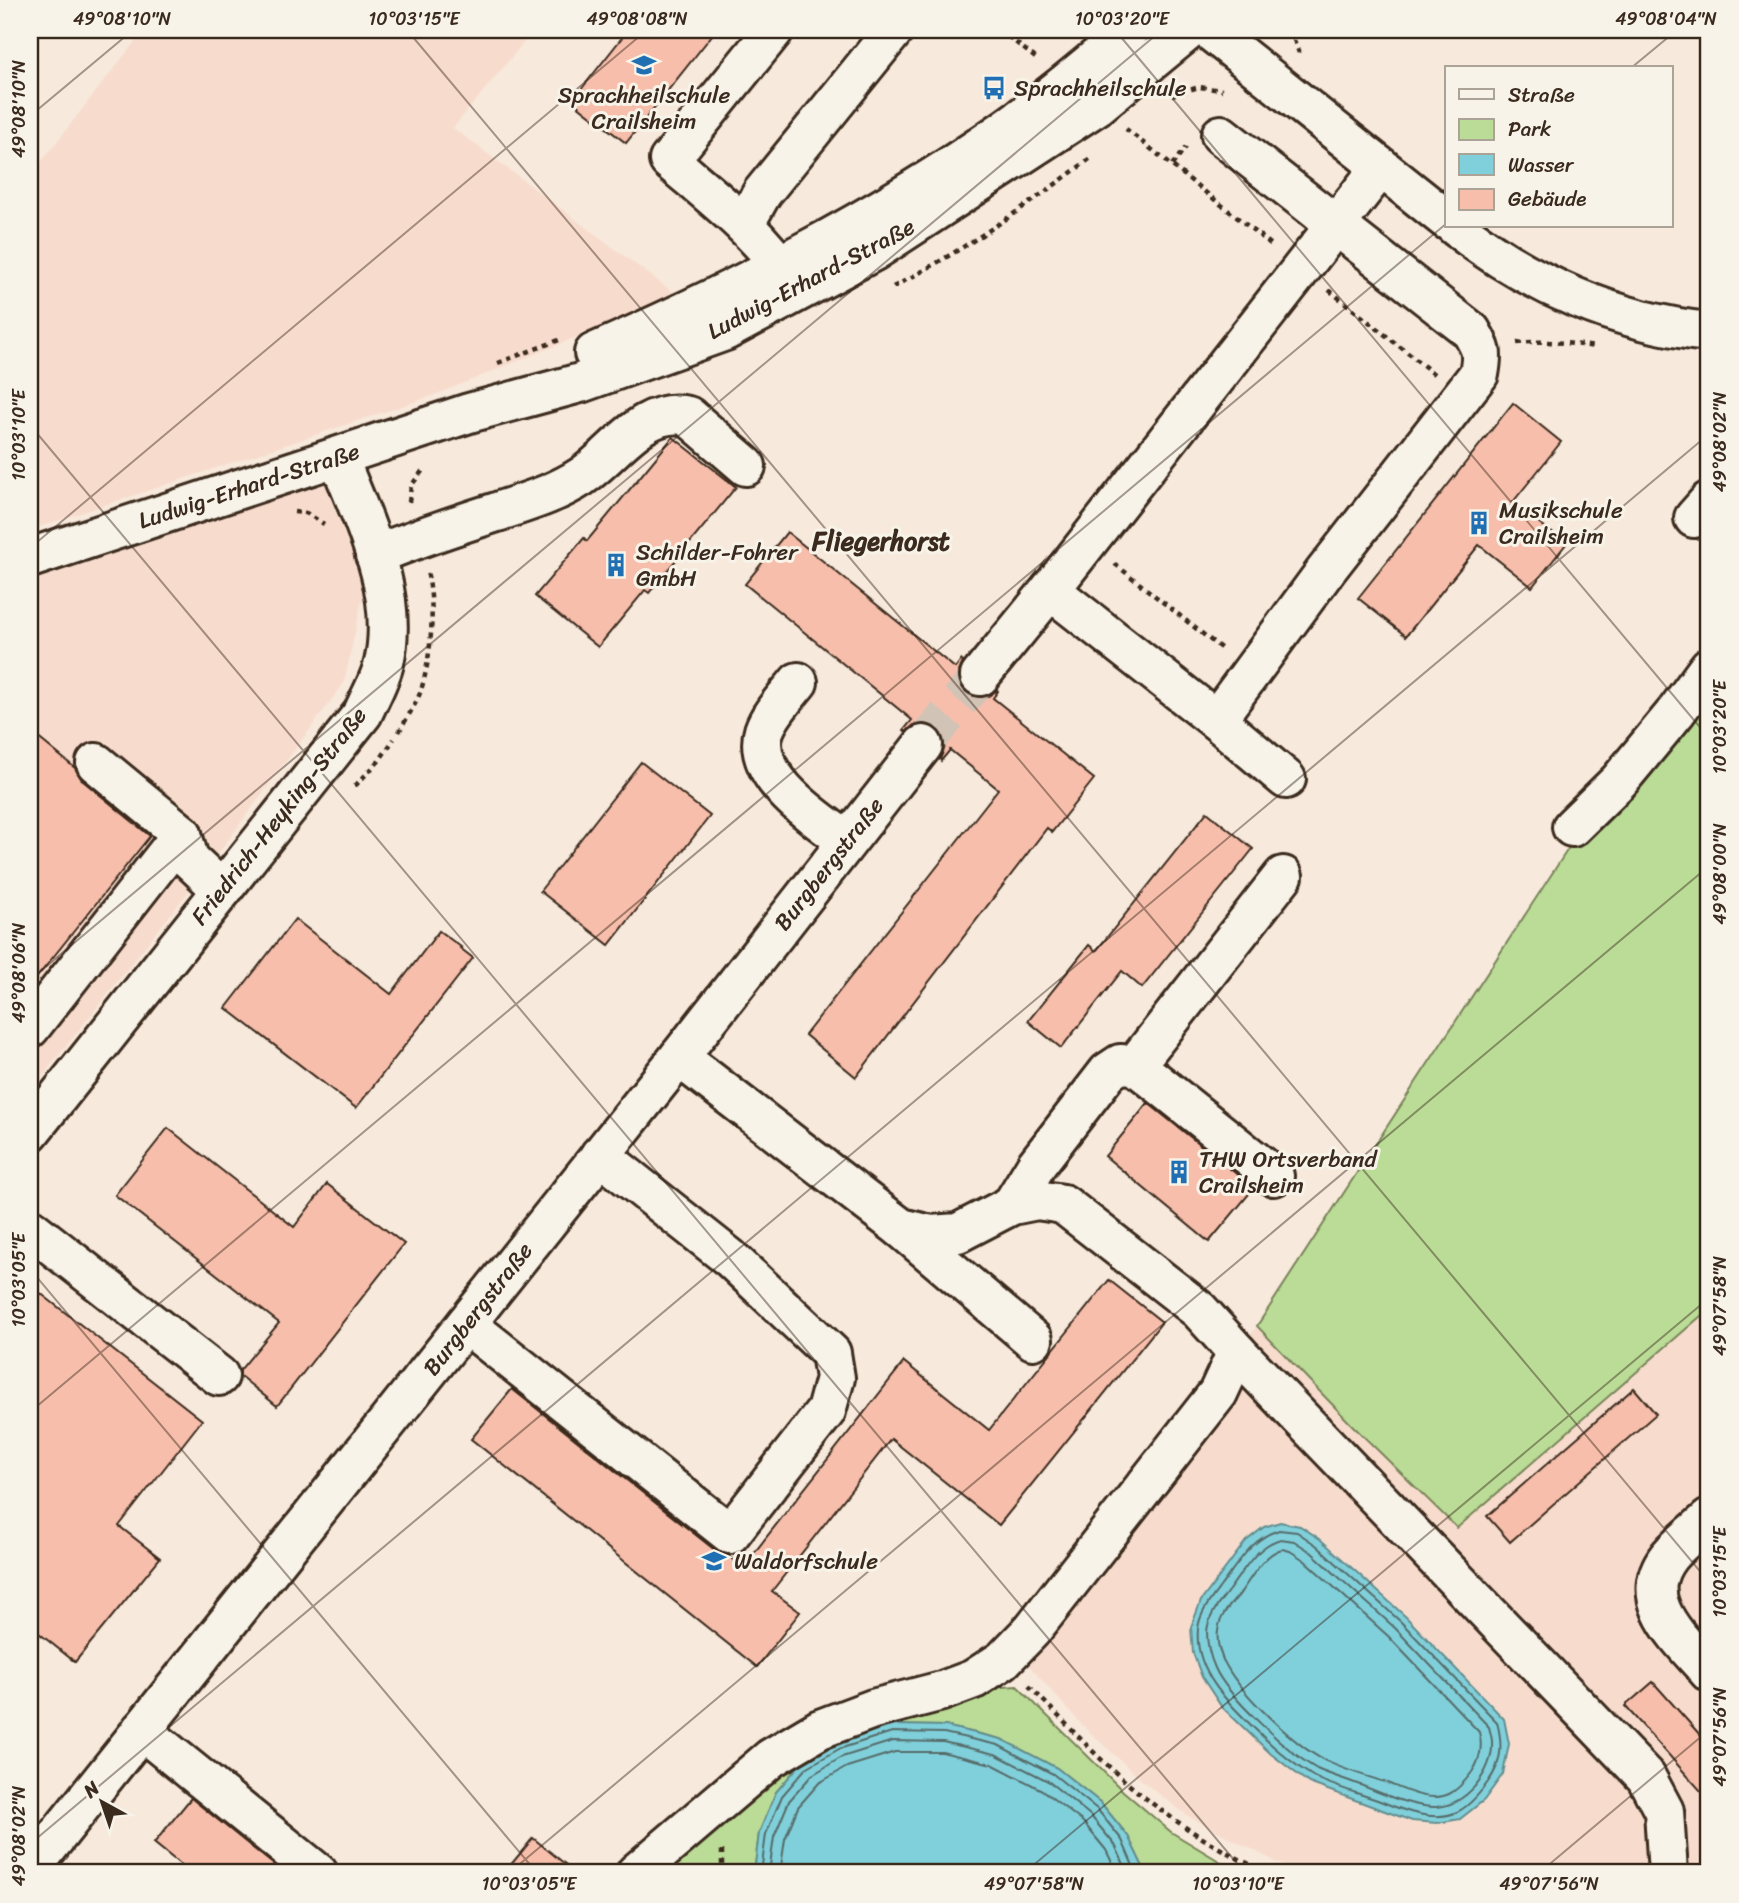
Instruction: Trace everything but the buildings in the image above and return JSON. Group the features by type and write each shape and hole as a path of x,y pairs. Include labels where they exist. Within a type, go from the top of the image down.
{"street":[{"path":"774,30 669,160 744,226 788,279"},
{"name":"Ludwig-Erhard-Straße","path":"788,279 1002,131 1130,30"},
{"name":"Ludwig-Erhard-Straße","path":"30,558 468,413 573,362 688,311 874,251 1098,105 1189,30"},
{"path":"1209,30 1445,217"},
{"path":"1228,30 1237,46 1255,67"},
{"path":"744,226 762,193 877,36"},
{"path":"1216,720 1324,573 1479,374 1482,360 1481,348 1471,331 1221,135"},
{"path":"980,676 1381,167"},
{"path":"1458,228 1511,265 1617,314 1678,329 1709,332"},
{"path":"375,555 556,491 583,476 643,425 661,416 676,413 688,416 746,466"},
{"name":"Friedrich-Heyking-Straße","path":"30,1132 363,713 384,665 388,632 385,591 375,555 338,457"},
{"path":"1050,590 1216,720 1286,779"},
{"path":"1572,827 1619,781 1709,667"},
{"path":"798,682 764,730 762,745 765,759 774,776 792,797 847,841"},
{"name":"Burgbergstraße","path":"30,1870 679,1057 923,745"},
{"path":"96,763 182,834 189,859 222,890"},
{"path":"30,1028 182,834"},
{"path":"1135,1065 1283,876"},
{"path":"679,1057 901,1228 1033,1340"},
{"path":"1012,1205 1037,1164 1108,1072 1120,1064 1135,1065 1274,1176"},
{"path":"466,1324 730,1534 825,1411 835,1378 831,1353 730,1258 600,1155"},
{"path":"901,1228 931,1235 958,1233 1012,1205 1037,1200 1063,1204 1199,1310 1646,1777 1664,1811 1668,1873"},
{"path":"30,1228 219,1376"},
{"path":"636,1873 771,1758 820,1729 873,1709 942,1691 974,1679 1003,1660 1032,1630 1218,1393 1237,1352"},
{"path":"1709,1519 1667,1559 1659,1575 1656,1590 1659,1609 1669,1625 1709,1672"},
{"path":"141,1730 318,1873"}],"path":[{"path":"1000,30 1042,64"},
{"path":"491,366 562,338"},
{"path":"1481,348 1530,342 1566,343 1599,348"},
{"path":"1087,542 1251,673"},
{"path":"1003,1660 1117,1774 1170,1817 1238,1859 1269,1873"}],"shaded area":[{"path":"144,30 534,30 453,128 678,296 432,396 30,530 30,176"},
{"path":"323,476 365,586 344,683 212,862 30,1092 30,570"},
{"path":"1709,1010 1709,1873 1297,1873 1188,1816 1147,1785 1082,1725 1014,1649 1257,1326 1358,1431"}],"green space":[{"path":"1709,680 1709,1309 1457,1528 1351,1424 1257,1326 1583,826"},
{"path":"1017,1686 1123,1791 1171,1832 1239,1873 1143,1873 1143,1867 1128,1836 1101,1803 1057,1768 1001,1739 945,1726 891,1725 836,1742 802,1762 776,1792 759,1833 754,1873 655,1873 830,1734 988,1688"}],"water":[{"path":"1280,1522 1300,1526 1320,1539 1406,1617 1504,1719 1509,1744 1503,1774 1484,1800 1460,1819 1437,1823 1412,1821 1309,1783 1271,1754 1221,1706 1202,1677 1193,1653 1191,1627 1201,1601 1246,1541 1264,1527"},
{"path":"891,1725 945,1726 1001,1739 1057,1768 1101,1803 1128,1836 1143,1867 1143,1873 754,1873 759,1833 776,1792 802,1762 836,1742"}],"tunnel":[{"path":"923,745 980,676"}],"place":[{"name":"Sprachheilschule Crailsheim","path":"644,65"},
{"name":"Sprachheilschule","path":"994,88"},
{"name":"Musikschule Crailsheim","path":"1479,523"},
{"name":"Schilder-Fohrer GmbH","path":"616,565"},
{"name":"THW Ortsverband Crailsheim","path":"1179,1172"},
{"name":"Waldorfschule","path":"714,1561"}],"district":[{"name":"Fliegerhorst","path":"881,541"}]}
